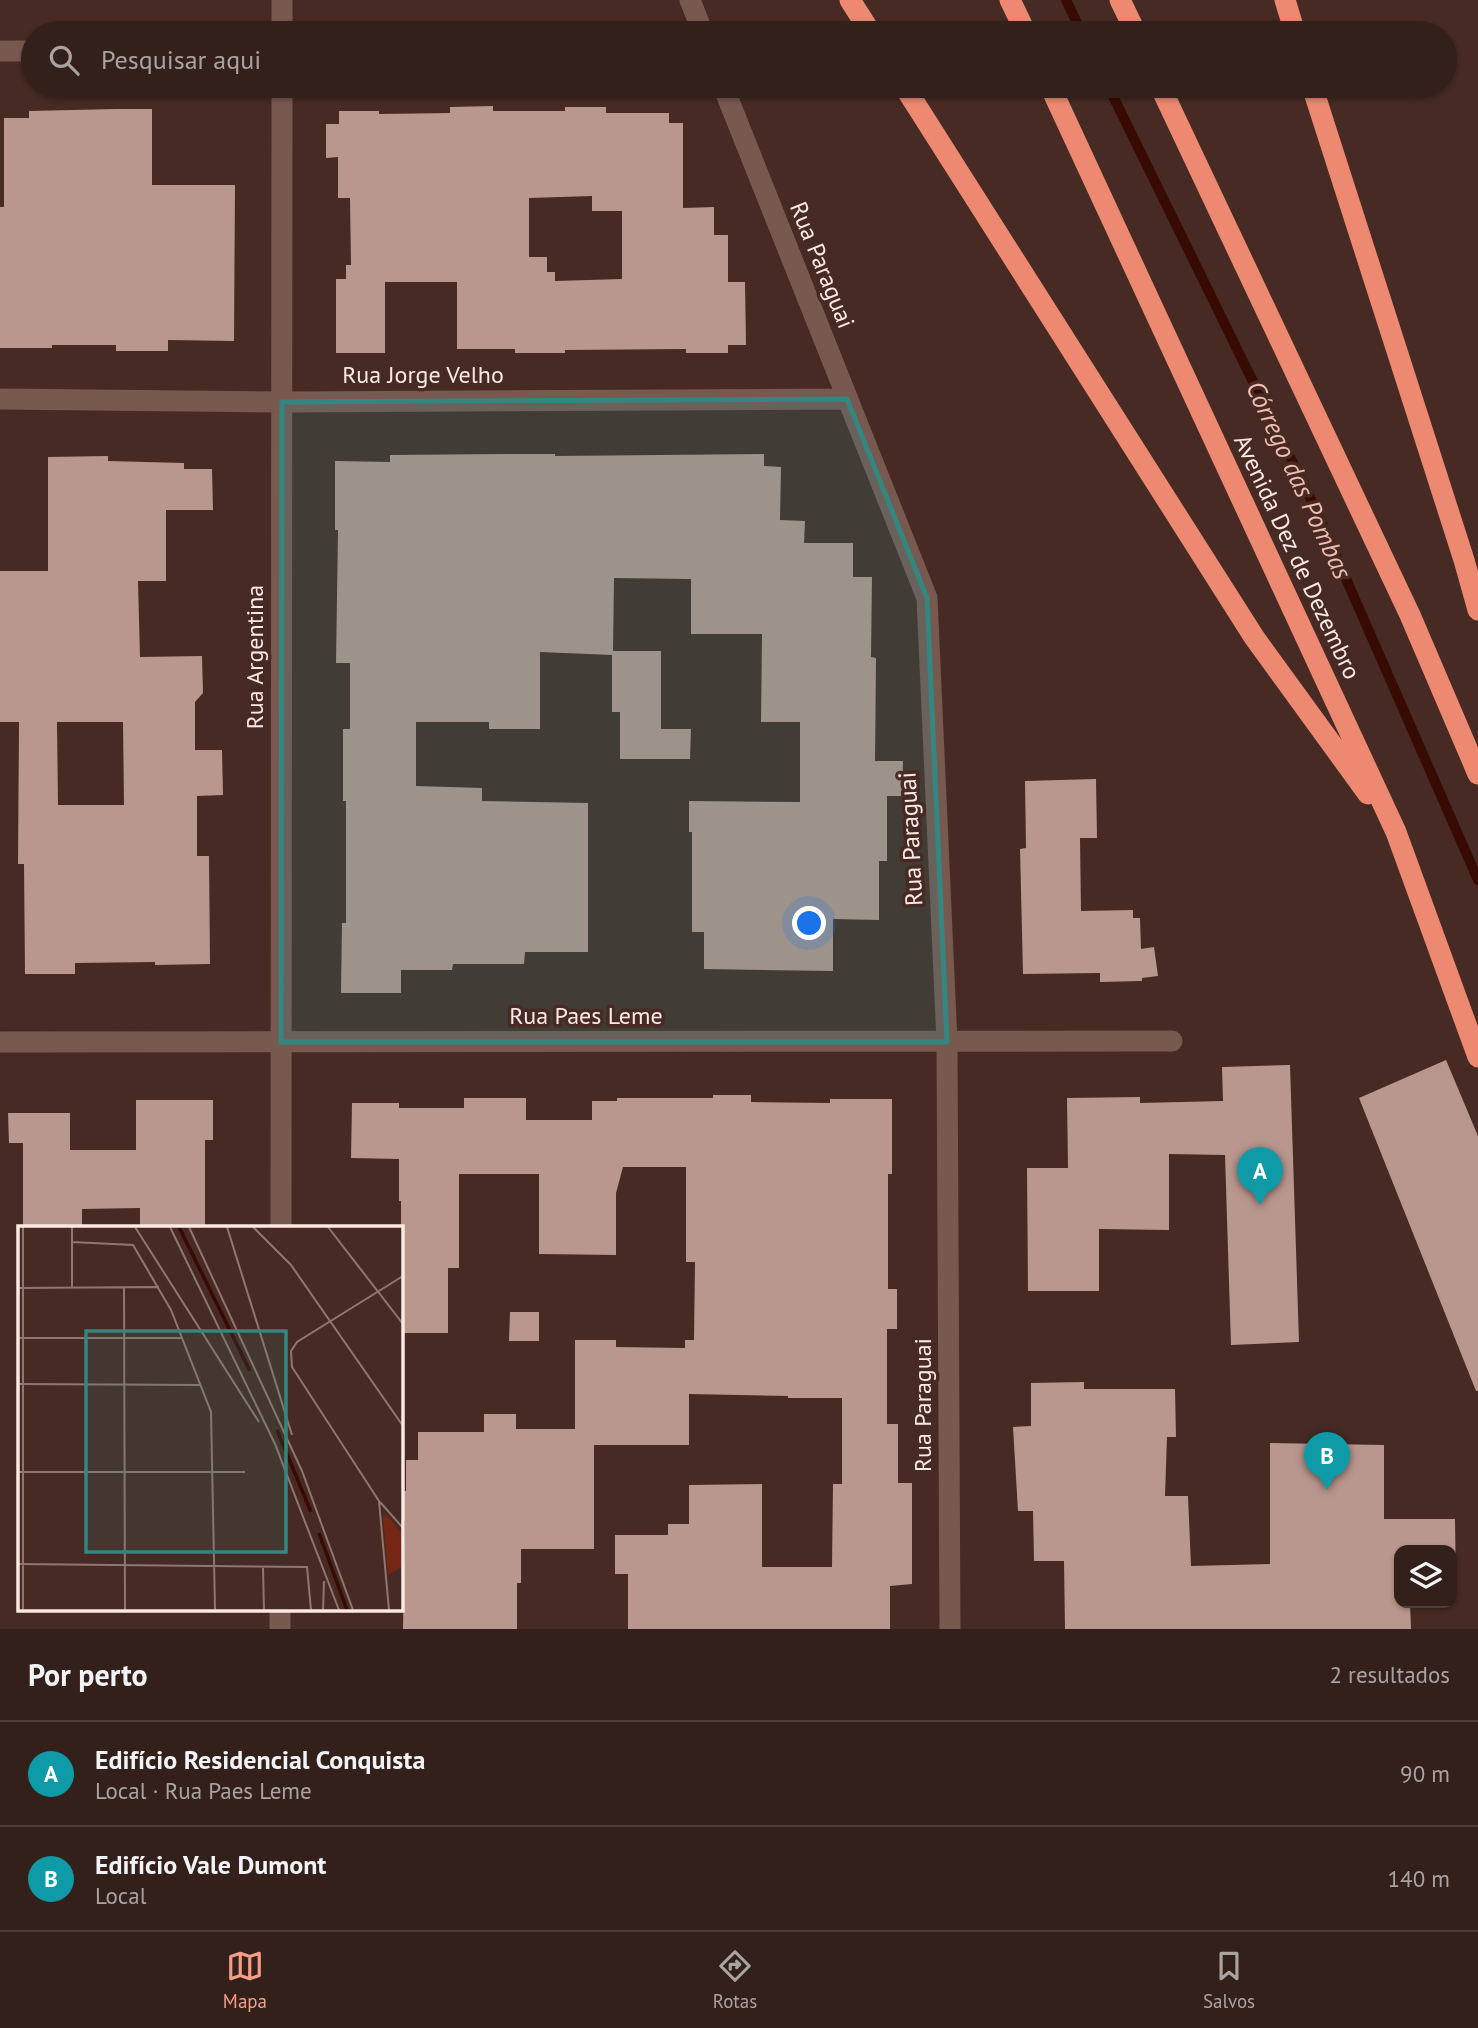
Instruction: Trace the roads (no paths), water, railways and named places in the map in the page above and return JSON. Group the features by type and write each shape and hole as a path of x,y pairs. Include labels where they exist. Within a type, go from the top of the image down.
{"highway":[{"path":"850,0 863,21"},
{"path":"1010,0 1020,21"},
{"path":"1120,0 1130,21"},
{"path":"1285,0 1292,21"},
{"path":"912,98 1254,637 1396,832"},
{"name":"Avenida Dez de Dezembro","path":"1056,98 1396,832 1478,1057"},
{"path":"1166,98 1410,615 1478,774"},
{"path":"1316,98 1478,610"}],"street":[{"path":"282,0 282,21"},
{"path":"690,0 698,21"},
{"path":"0,51 21,51"},
{"name":"Rua Argentina","path":"281,1226 282,98"},
{"name":"Rua Paraguai","path":"728,98 927,598 947,1042 950,1629"},
{"name":"Rua Jorge Velho","path":"0,399 282,402 847,398"},
{"name":"Rua Paes Leme","path":"0,1042 1172,1041"}],"waterway":[{"name":"Córrego das Pombas","path":"1066,0 1076,21"},
{"name":"Córrego das Pombas","path":"1114,98 1315,508 1478,880"}],"place":[{"name":"Edifício Residencial Conquista","path":"1260,1205"},
{"name":"Edifício Vale Dumont","path":"1327,1490"}]}
